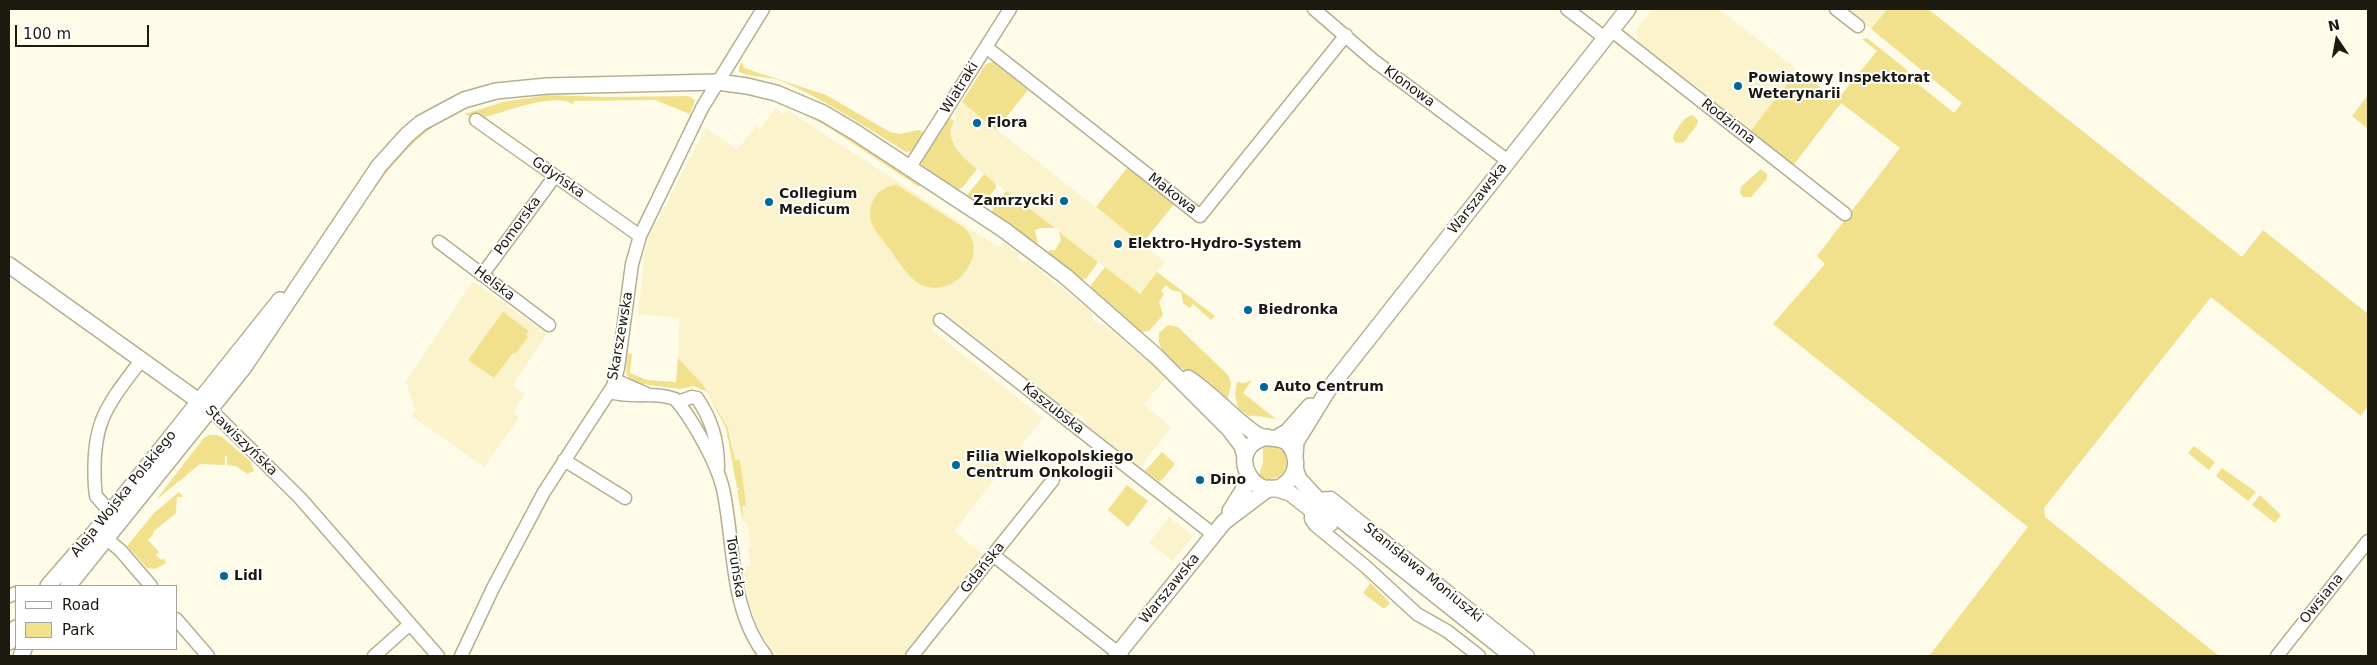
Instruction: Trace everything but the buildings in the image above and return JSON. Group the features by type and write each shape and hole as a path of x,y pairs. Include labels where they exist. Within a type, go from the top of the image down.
{"main road":[{"name":"Warszawska","path":"1271,437 1287,432 1328,390 1628,9"},
{"path":"205,406 331,236 379,166 407,135 434,114 464,100 518,88 716,82 761,89 800,102 839,122 910,167 1046,261 1104,309 1157,357 1230,430 1242,446 1248,475 1256,484 1271,488 1286,483 1295,462 1288,444 1271,437 1257,435 1206,390 1157,357"},
{"name":"Stawiszyńska","path":"9,265 205,406"},
{"name":"Warszawska","path":"1295,462 1296,442 1328,390"},
{"name":"Aleja Wojska Polskiego","path":"49,585 110,512 205,406"},
{"name":"Aleja Wojska Polskiego","path":"69,585 108,538 205,406"},
{"path":"1245,457 1251,446 1271,437"},
{"name":"Stanisława Moniuszki","path":"1295,462 1299,479 1314,504 1495,656"},
{"name":"Warszawska","path":"1119,655 1224,522 1245,487 1248,475"},
{"name":"Warszawska","path":"1224,522 1271,488"},
{"name":"Stanisława Moniuszki","path":"1271,488 1290,493 1314,504 1512,656"},
{"path":"9,642 15,630"}],"street":[{"name":"Skarszewska","path":"461,656 512,551 544,492 612,386 632,264 640,236 716,82 763,9"},
{"name":"Wiatraki","path":"910,167 1010,9"},
{"name":"Klonowa","path":"1314,9 1373,60 1508,161"},
{"name":"Rodzinna","path":"1567,9 1608,34 1845,214"},
{"path":"1836,9 1858,26"},
{"name":"Makowa","path":"986,47 1200,216 1346,35"},
{"name":"Gdyńska","path":"476,120 640,236"},
{"name":"Pomorska","path":"482,275 555,176"},
{"name":"Helska","path":"440,242 549,325"},
{"name":"Kaszubska","path":"940,320 1214,535"},
{"path":"110,512 98,499 95,487 97,430 112,400 142,359"},
{"path":"612,386 632,396 670,397 678,402"},
{"name":"Toruńska","path":"718,472 718,453 713,427 697,398 692,396 678,402 718,472 723,489 741,606 759,654"},
{"name":"Stawiszyńska","path":"205,406 300,498 438,656"},
{"path":"698,436 707,433 713,427"},
{"path":"564,460 625,498"},
{"name":"Gdańska","path":"912,656 1053,480"},
{"name":"Stanisława Moniuszki","path":"1479,656 1447,631 1416,614 1365,566 1314,525 1311,519 1314,504 1330,498 1528,656"},
{"path":"108,538 150,585"},
{"name":"Owsiana","path":"2277,656 2368,541"},
{"path":"993,555 1119,655"},
{"path":"178,620 208,656"},
{"path":"374,656 410,624"}],"shaded area":[{"path":"1653,9 1719,9 1798,70 1749,133 1700,94 1702,91 1639,45 1636,30"},
{"path":"1845,9 1887,9 1871,29"},
{"path":"962,102 1165,262 1140,294 964,159 951,141 951,125 957,117 953,114"},
{"path":"776,108 783,114 789,111 998,247 1003,242 1019,254 1017,258 1023,262 1027,260 1093,313 1092,319 1098,324 1102,324 1157,368 1165,379 1144,404 1171,427 1141,466 1137,465 1085,424 1085,419 1078,413 1071,413 945,313 932,330 1043,418 954,531 986,557 950,603 946,601 903,656 778,656 769,647 757,626 749,603 743,567 751,566 748,548 751,547 747,522 744,522 741,505 745,505 740,460 735,461 731,434 703,385 678,358 679,318 638,314 646,243 706,128 737,150 756,126 760,129"},
{"path":"473,281 547,334 513,385 525,394 513,412 519,418 484,467 412,416 415,410 406,381"},
{"path":"1169,517 1193,536 1173,561 1149,543"}],"green space":[{"path":"1887,9 1928,9 2242,257 2263,230 2368,314 2368,406 2361,416 2211,297 2044,508 2045,517 2219,656 1929,656 2028,527 1773,324 1825,264 1817,256 1900,148 1841,103 1792,167 1749,133 1798,70 1837,100 1877,51 1862,39 1867,38 1906,69 1913,80 1954,113 1962,103 1871,29"},
{"path":"742,62 744,68 826,95 890,132 900,134 919,130 924,133 913,151 906,152 800,89 779,80 739,72"},
{"path":"993,62 1028,90 996,130 962,102 986,64"},
{"path":"573,91 594,94 555,93 513,96 492,100 454,113 438,123 406,150 363,204 363,198 410,139 450,112 497,96"},
{"path":"547,95 607,97 689,96 695,100 690,114 655,100 574,101 573,104 555,100 530,104 485,117 551,164 549,167 465,114 503,102"},
{"path":"2368,95 2368,129 2352,116"},
{"path":"763,97 805,111 845,132 921,183 919,187 828,127 786,105"},
{"path":"1692,115 1698,120 1697,125 1684,142 1676,143 1673,139 1677,128 1686,118"},
{"path":"949,118 954,121 951,135 956,148 977,169 962,188 957,190 931,176 932,173 922,165 922,160"},
{"path":"1127,168 1174,204 1142,244 1096,207"},
{"path":"1761,169 1767,174 1767,179 1751,197 1743,197 1740,193 1741,187"},
{"path":"984,174 996,184 996,188 981,206 968,198 968,194"},
{"path":"897,185 963,227 971,237 974,249 971,261 965,272 956,281 932,288 918,283 906,271 876,231 870,216 875,196 887,187"},
{"path":"1006,191 1055,228 1035,230 1038,244 1036,247 992,213 993,208"},
{"path":"1059,232 1098,262 1086,279 1080,280 1045,254 1050,250 1055,250 1061,240"},
{"path":"1105,267 1140,294 1157,272 1215,316 1211,320 1193,304 1190,308 1183,303 1181,292 1171,290 1166,285 1161,291 1164,294 1159,302 1163,315 1149,331 1139,332 1093,293 1091,285"},
{"path":"503,312 529,331 526,335 528,337 494,378 468,360"},
{"path":"1168,325 1178,327 1228,375 1231,383 1228,399 1203,377 1201,379 1172,361 1161,349 1159,333"},
{"path":"628,353 632,354 630,373 647,380 676,382 678,358 703,385 728,428 735,460 740,460 746,505 742,506 743,523 737,490 740,488 737,488 726,428 707,392 694,386 680,389 635,383 627,374"},
{"path":"1252,380 1243,393 1276,419 1249,416 1238,408 1235,394 1237,382 1244,383"},
{"path":"209,435 222,437 251,462 254,471 247,474 236,466 227,465 227,457 225,456 225,465 200,464 156,500 203,439"},
{"path":"1273,446 1284,452 1288,466 1281,477 1266,480 1259,476 1263,462 1263,447"},
{"path":"2194,446 2215,462 2209,470 2188,453"},
{"path":"1162,452 1175,464 1160,482 1145,471"},
{"path":"2222,468 2256,492 2248,501 2216,476"},
{"path":"1127,485 1148,501 1128,527 1108,510"},
{"path":"179,492 183,497 177,497 176,513 153,532 153,535 148,540 159,552 156,555 161,560 164,558 166,563 155,569 147,568 127,546 154,513"},
{"path":"2260,495 2281,515 2275,523 2252,505"},
{"path":"1360,572 1390,603 1384,609 1363,593 1370,584"}],"place":[{"name":"Powiatowy Inspektorat Weterynarii","path":"1738,86"},
{"name":"Flora","path":"977,123"},
{"name":"Zamrzycki","path":"1064,201"},
{"name":"Collegium Medicum","path":"769,202"},
{"name":"Elektro-Hydro-System","path":"1118,244"},
{"name":"Biedronka","path":"1248,310"},
{"name":"Auto Centrum","path":"1264,387"},
{"name":"Filia Wielkopolskiego Centrum Onkologii","path":"956,465"},
{"name":"Dino","path":"1200,480"},
{"name":"Lidl","path":"224,576"}]}
